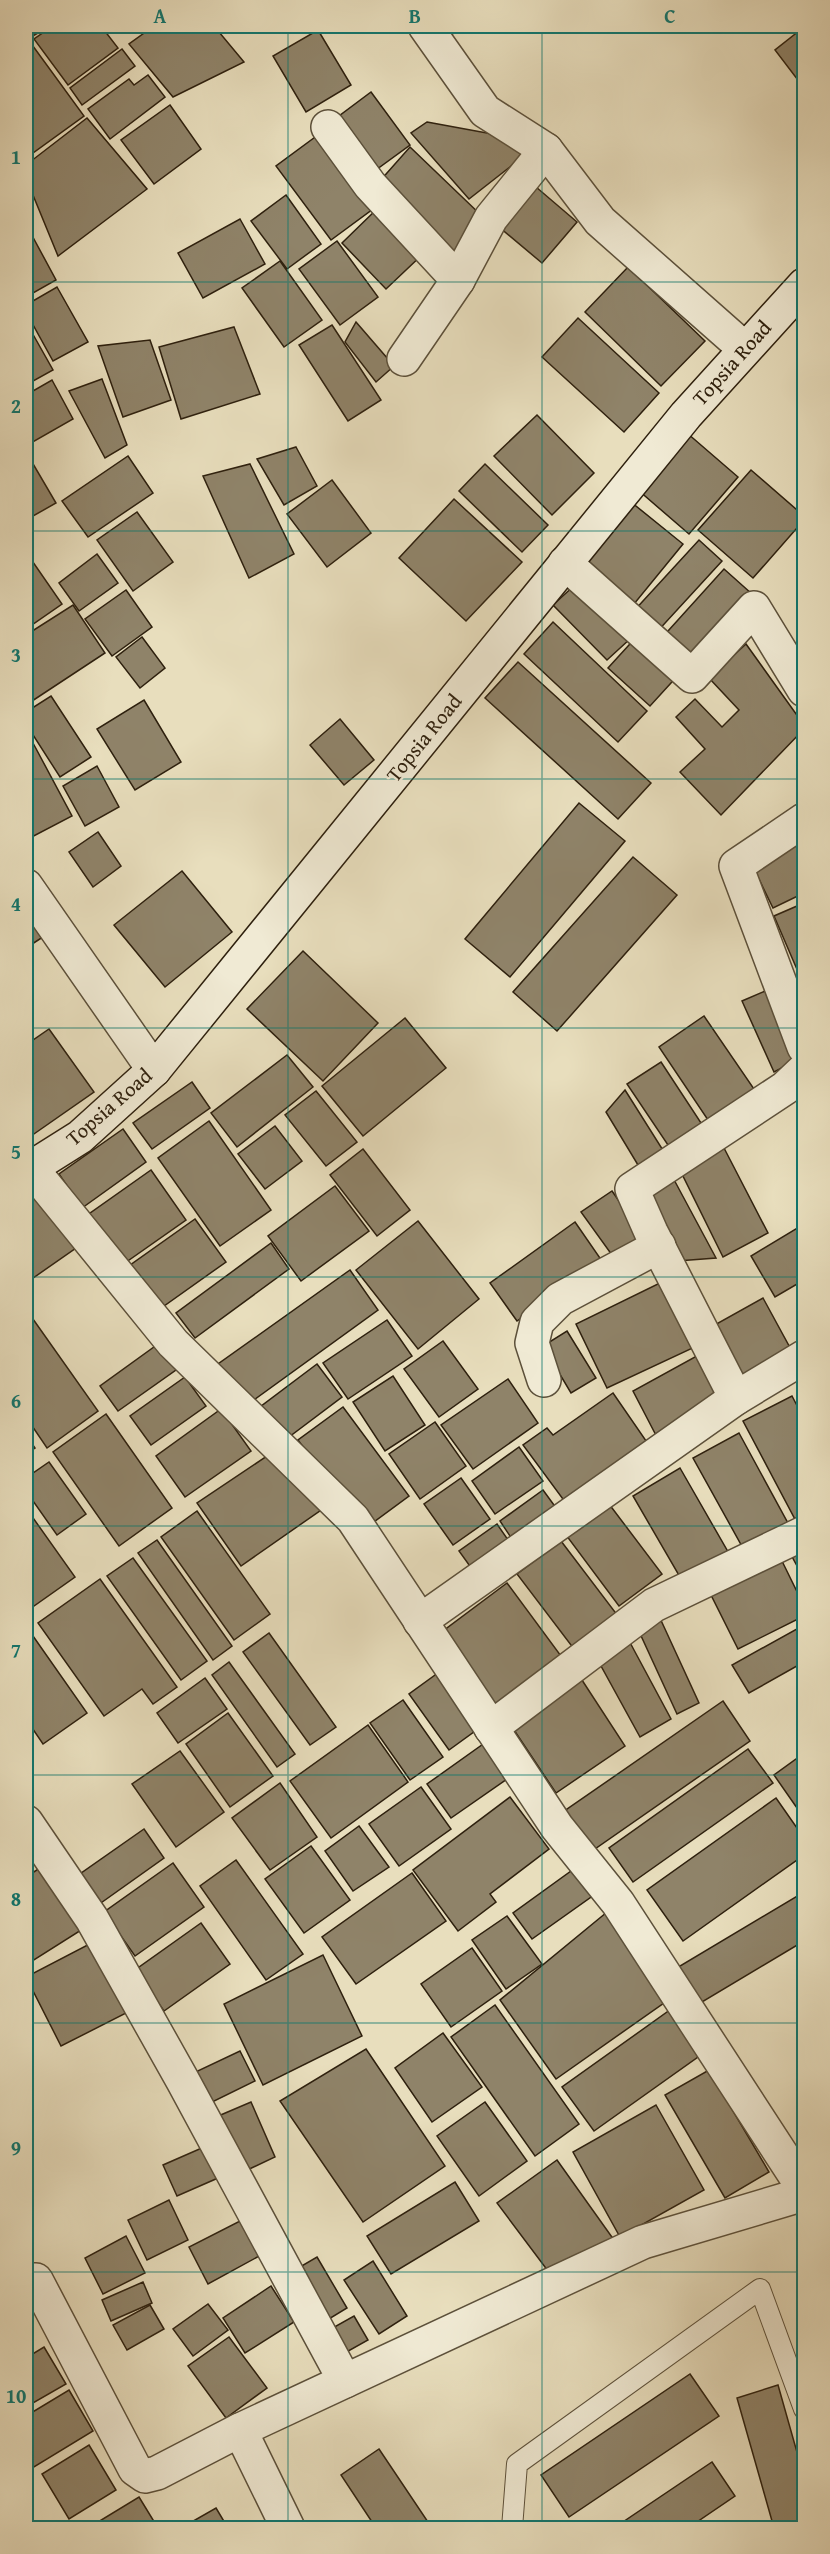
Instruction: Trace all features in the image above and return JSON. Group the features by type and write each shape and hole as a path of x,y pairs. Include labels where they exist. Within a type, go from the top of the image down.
{"street":[{"path":"425,26 485,111 546,150 600,221 745,348"},
{"path":"328,127 370,185 458,280"},
{"path":"404,359 458,280 491,218 546,150"},
{"name":"Topsia Road","path":"28,1169 80,1137 153,1070 686,415 804,285"},
{"path":"565,563 692,676 754,608 804,690"},
{"path":"804,820 736,866 804,1047"},
{"path":"26,886 153,1070"},
{"path":"736,1398 658,1246 632,1189 785,1088 804,1070"},
{"path":"28,1169 173,1343 353,1519 557,1827 618,1903 804,2189"},
{"path":"544,1380 532,1342 537,1322 560,1299 658,1246"},
{"path":"420,1621 736,1398 804,1357"},
{"path":"491,1728 654,1605 804,1533"},
{"path":"26,1822 92,1919 183,2081 345,2381"},
{"path":"26,2281 36,2280 135,2469 145,2476 157,2473 240,2430 643,2241 804,2194"},
{"path":"240,2430 288,2529"}],"lane":[{"path":"512,2529 517,2464 760,2289 804,2409"}],"building":[{"path":"26,26 33,26 38,33 26,40"},
{"path":"53,26 101,26 118,48 68,85 34,39"},
{"path":"154,26 214,26 244,62 173,97 129,44"},
{"path":"433,26 466,26 442,40"},
{"path":"804,27 804,88 775,50"},
{"path":"318,30 351,85 306,112 273,56"},
{"path":"30,42 84,116 26,158 26,46"},
{"path":"122,49 135,66 82,105 70,88"},
{"path":"148,75 165,97 110,139 88,109 129,79 134,85"},
{"path":"371,92 410,145 369,175 331,122"},
{"path":"170,105 201,149 154,184 121,140"},
{"path":"87,118 147,189 58,256 26,178 26,165"},
{"path":"427,122 519,139 529,152 469,199 411,133"},
{"path":"322,132 377,206 331,240 276,166"},
{"path":"410,147 484,218 453,253 379,182"},
{"path":"529,181 577,222 542,263 493,222"},
{"path":"286,195 321,244 287,269 251,221"},
{"path":"380,206 425,252 386,289 342,243"},
{"path":"240,219 265,264 203,298 178,253"},
{"path":"28,228 56,280 26,297 26,230"},
{"path":"337,241 378,297 340,325 299,269"},
{"path":"280,261 322,320 284,347 242,288"},
{"path":"628,267 705,341 661,386 585,312"},
{"path":"57,287 88,342 53,361 26,312 26,305"},
{"path":"578,318 659,393 624,432 542,357"},
{"path":"26,322 53,370 26,385"},
{"path":"356,322 394,366 376,382 345,342"},
{"path":"332,325 381,400 348,421 299,345"},
{"path":"234,327 260,394 181,419 159,347"},
{"path":"150,340 171,400 123,417 98,346"},
{"path":"102,379 127,445 105,458 69,391"},
{"path":"52,380 73,419 31,443 26,432 26,395"},
{"path":"537,415 594,473 552,515 494,456"},
{"path":"687,433 738,477 689,534 638,490"},
{"path":"26,437 32,447 26,450"},
{"path":"296,447 317,486 284,505 257,459"},
{"path":"128,456 153,493 88,537 62,501"},
{"path":"29,457 56,503 26,520 26,459"},
{"path":"250,464 294,554 249,578 203,476"},
{"path":"485,464 548,525 522,552 459,491"},
{"path":"751,470 804,516 804,520 753,578 698,530"},
{"path":"332,480 371,533 327,567 287,514"},
{"path":"454,499 522,562 466,621 399,558"},
{"path":"631,502 683,544 634,604 582,562"},
{"path":"137,512 173,562 133,591 97,540"},
{"path":"699,540 722,561 655,634 632,613"},
{"path":"26,552 62,604 26,629"},
{"path":"97,554 118,583 79,611 59,583"},
{"path":"724,569 752,594 688,666 659,641"},
{"path":"577,583 631,638 607,660 553,605"},
{"path":"126,590 152,627 112,656 85,619"},
{"path":"73,605 105,653 26,705 26,635"},
{"path":"553,622 647,711 618,742 524,654"},
{"path":"639,634 681,672 650,706 608,668"},
{"path":"142,637 165,668 140,688 116,657"},
{"path":"746,644 804,725 804,729 721,815 680,772 705,749 676,717 695,699 722,727 739,710 709,678"},
{"path":"518,662 651,783 618,819 485,698"},
{"path":"51,696 91,757 60,777 26,724 26,712"},
{"path":"144,700 181,762 135,790 97,729"},
{"path":"340,719 374,760 344,785 310,745"},
{"path":"33,743 72,816 26,840 26,747"},
{"path":"97,766 119,807 85,826 63,786"},
{"path":"579,803 625,841 510,977 465,939"},
{"path":"98,832 121,866 93,887 69,852"},
{"path":"804,842 804,893 773,908 753,867"},
{"path":"633,857 677,895 557,1031 513,992"},
{"path":"182,871 232,932 165,987 114,925"},
{"path":"26,903 46,935 26,948"},
{"path":"804,903 804,980 802,981 774,916"},
{"path":"303,951 378,1023 323,1081 247,1009"},
{"path":"772,988 803,1057 774,1072 742,1001"},
{"path":"704,1016 754,1089 708,1120 659,1047"},
{"path":"405,1018 446,1068 363,1136 322,1086"},
{"path":"49,1029 94,1092 31,1136 26,1128 26,1045"},
{"path":"287,1055 313,1087 237,1147 211,1113"},
{"path":"661,1062 705,1129 672,1151 627,1084"},
{"path":"192,1082 210,1108 152,1149 133,1123"},
{"path":"625,1090 666,1155 641,1170 606,1112"},
{"path":"316,1091 357,1142 326,1166 285,1115"},
{"path":"209,1121 271,1210 220,1246 158,1158"},
{"path":"275,1126 302,1161 265,1189 238,1154"},
{"path":"123,1129 146,1162 82,1208 59,1174"},
{"path":"724,1148 768,1233 723,1257 680,1170"},
{"path":"363,1149 410,1210 377,1236 330,1175"},
{"path":"151,1170 186,1220 122,1265 86,1216"},
{"path":"672,1176 716,1258 677,1261 641,1192"},
{"path":"335,1186 369,1231 301,1281 268,1236"},
{"path":"35,1190 76,1248 26,1283 26,1196"},
{"path":"612,1191 647,1241 617,1262 581,1212"},
{"path":"195,1219 226,1262 157,1311 126,1268"},
{"path":"418,1221 479,1299 418,1349 356,1270"},
{"path":"575,1222 602,1261 517,1321 490,1283"},
{"path":"804,1224 804,1280 775,1297 751,1256"},
{"path":"271,1243 289,1269 195,1338 176,1313"},
{"path":"350,1270 378,1310 247,1405 218,1364"},
{"path":"666,1280 697,1346 607,1388 576,1324"},
{"path":"763,1298 794,1355 742,1383 711,1327"},
{"path":"28,1312 98,1411 47,1448 26,1417 26,1313"},
{"path":"387,1320 412,1356 348,1399 323,1363"},
{"path":"567,1331 596,1378 571,1393 543,1346"},
{"path":"165,1339 183,1365 118,1411 100,1386"},
{"path":"443,1341 478,1389 439,1417 404,1369"},
{"path":"704,1352 727,1395 660,1443 633,1391"},
{"path":"317,1364 342,1397 281,1443 256,1410"},
{"path":"393,1376 425,1425 385,1451 353,1402"},
{"path":"185,1377 206,1406 151,1445 130,1416"},
{"path":"508,1379 538,1423 473,1469 441,1425"},
{"path":"613,1393 651,1448 571,1510 523,1445 547,1428 553,1435"},
{"path":"792,1396 804,1419 804,1520 797,1523 743,1421"},
{"path":"343,1407 409,1496 363,1530 298,1440"},
{"path":"221,1409 251,1451 185,1497 156,1456"},
{"path":"106,1414 172,1508 119,1546 53,1452"},
{"path":"435,1422 466,1466 420,1499 389,1454"},
{"path":"739,1433 789,1525 744,1550 693,1458"},
{"path":"26,1435 35,1448 26,1454"},
{"path":"519,1447 543,1481 495,1514 472,1481"},
{"path":"279,1448 324,1508 241,1566 197,1503"},
{"path":"49,1462 86,1514 57,1535 26,1491 26,1478"},
{"path":"680,1468 731,1557 684,1584 633,1496"},
{"path":"461,1478 490,1519 453,1545 424,1504"},
{"path":"543,1490 562,1516 518,1548 500,1521"},
{"path":"609,1504 662,1574 619,1606 566,1535"},
{"path":"26,1508 75,1577 34,1606 26,1595"},
{"path":"197,1511 270,1614 234,1640 161,1537"},
{"path":"497,1524 515,1550 477,1576 459,1551"},
{"path":"157,1540 232,1646 213,1660 138,1553"},
{"path":"561,1541 618,1616 574,1649 517,1574"},
{"path":"804,1542 804,1579 789,1551"},
{"path":"780,1557 804,1606 804,1616 738,1649 709,1591"},
{"path":"133,1558 207,1661 181,1680 107,1576"},
{"path":"100,1579 177,1687 153,1704 142,1689 104,1716 38,1623"},
{"path":"507,1583 561,1656 493,1706 439,1634"},
{"path":"659,1616 699,1703 677,1714 637,1627"},
{"path":"804,1625 804,1662 749,1693 732,1665"},
{"path":"26,1626 87,1713 43,1744 26,1719"},
{"path":"269,1633 336,1727 310,1745 243,1652"},
{"path":"627,1637 671,1719 640,1737 595,1655"},
{"path":"229,1662 295,1754 277,1767 212,1675"},
{"path":"442,1670 482,1726 449,1750 409,1694"},
{"path":"580,1677 625,1746 556,1793 510,1724"},
{"path":"205,1678 227,1709 178,1743 157,1713"},
{"path":"403,1700 443,1757 410,1780 370,1723"},
{"path":"723,1701 750,1741 592,1851 560,1814"},
{"path":"228,1713 273,1776 230,1807 186,1744"},
{"path":"368,1725 408,1782 331,1838 290,1781"},
{"path":"486,1742 510,1777 451,1818 427,1784"},
{"path":"748,1749 773,1783 633,1882 609,1848"},
{"path":"180,1751 224,1812 176,1847 132,1784"},
{"path":"803,1754 804,1757 804,1818 774,1775"},
{"path":"280,1783 317,1837 270,1870 232,1818"},
{"path":"421,1787 451,1829 399,1866 369,1824"},
{"path":"510,1797 549,1849 490,1894 496,1902 458,1931 413,1870"},
{"path":"776,1798 804,1838 804,1855 683,1941 647,1890"},
{"path":"359,1826 389,1867 353,1891 325,1851"},
{"path":"144,1829 164,1858 98,1905 77,1876"},
{"path":"311,1846 350,1900 304,1933 265,1879"},
{"path":"589,1858 608,1885 532,1939 513,1913"},
{"path":"236,1860 303,1954 266,1980 200,1886"},
{"path":"173,1863 204,1907 135,1956 104,1912"},
{"path":"46,1864 86,1927 26,1965 26,1877"},
{"path":"412,1873 446,1921 356,1984 322,1937"},
{"path":"804,1892 804,1941 697,2005 675,1969"},
{"path":"618,1903 681,1991 556,2079 500,2000"},
{"path":"507,1916 542,1964 506,1989 472,1940"},
{"path":"201,1923 230,1964 164,2011 135,1970"},
{"path":"101,1938 136,2008 61,2046 26,1977"},
{"path":"472,1948 502,1991 451,2027 421,1984"},
{"path":"323,1955 362,2036 263,2085 224,2004"},
{"path":"681,2002 712,2047 594,2131 562,2087"},
{"path":"495,2005 579,2124 535,2156 451,2037"},
{"path":"443,2033 482,2087 432,2122 395,2068"},
{"path":"366,2049 445,2166 363,2222 280,2101"},
{"path":"240,2051 255,2081 202,2107 187,2076"},
{"path":"709,2070 769,2172 725,2198 665,2095"},
{"path":"251,2102 275,2157 241,2173 216,2117"},
{"path":"485,2102 527,2161 479,2196 437,2136"},
{"path":"656,2105 704,2190 620,2237 573,2152"},
{"path":"204,2147 218,2178 177,2196 163,2165"},
{"path":"557,2160 614,2240 548,2271 497,2203"},
{"path":"455,2182 479,2221 391,2274 367,2236"},
{"path":"169,2200 188,2240 147,2260 128,2220"},
{"path":"242,2220 261,2255 208,2284 189,2247"},
{"path":"126,2236 145,2273 103,2294 85,2258"},
{"path":"317,2257 347,2308 324,2322 293,2271"},
{"path":"373,2261 407,2316 379,2334 344,2280"},
{"path":"143,2282 152,2303 111,2321 102,2300"},
{"path":"271,2286 294,2322 245,2353 223,2318"},
{"path":"208,2304 228,2330 193,2356 173,2329"},
{"path":"150,2305 164,2329 127,2350 113,2325"},
{"path":"354,2316 368,2340 343,2354 329,2330"},
{"path":"229,2337 267,2388 226,2418 188,2366"},
{"path":"44,2347 66,2384 26,2407 26,2358"},
{"path":"690,2374 719,2416 569,2517 541,2475"},
{"path":"778,2385 804,2477 804,2528 774,2528 737,2398"},
{"path":"69,2390 93,2431 29,2470 26,2464 26,2416"},
{"path":"89,2445 116,2490 69,2519 42,2474"},
{"path":"379,2449 432,2528 376,2528 341,2475"},
{"path":"712,2462 735,2496 688,2528 614,2528"},
{"path":"139,2497 158,2528 95,2528 93,2525"},
{"path":"216,2508 228,2528 181,2528"}]}
